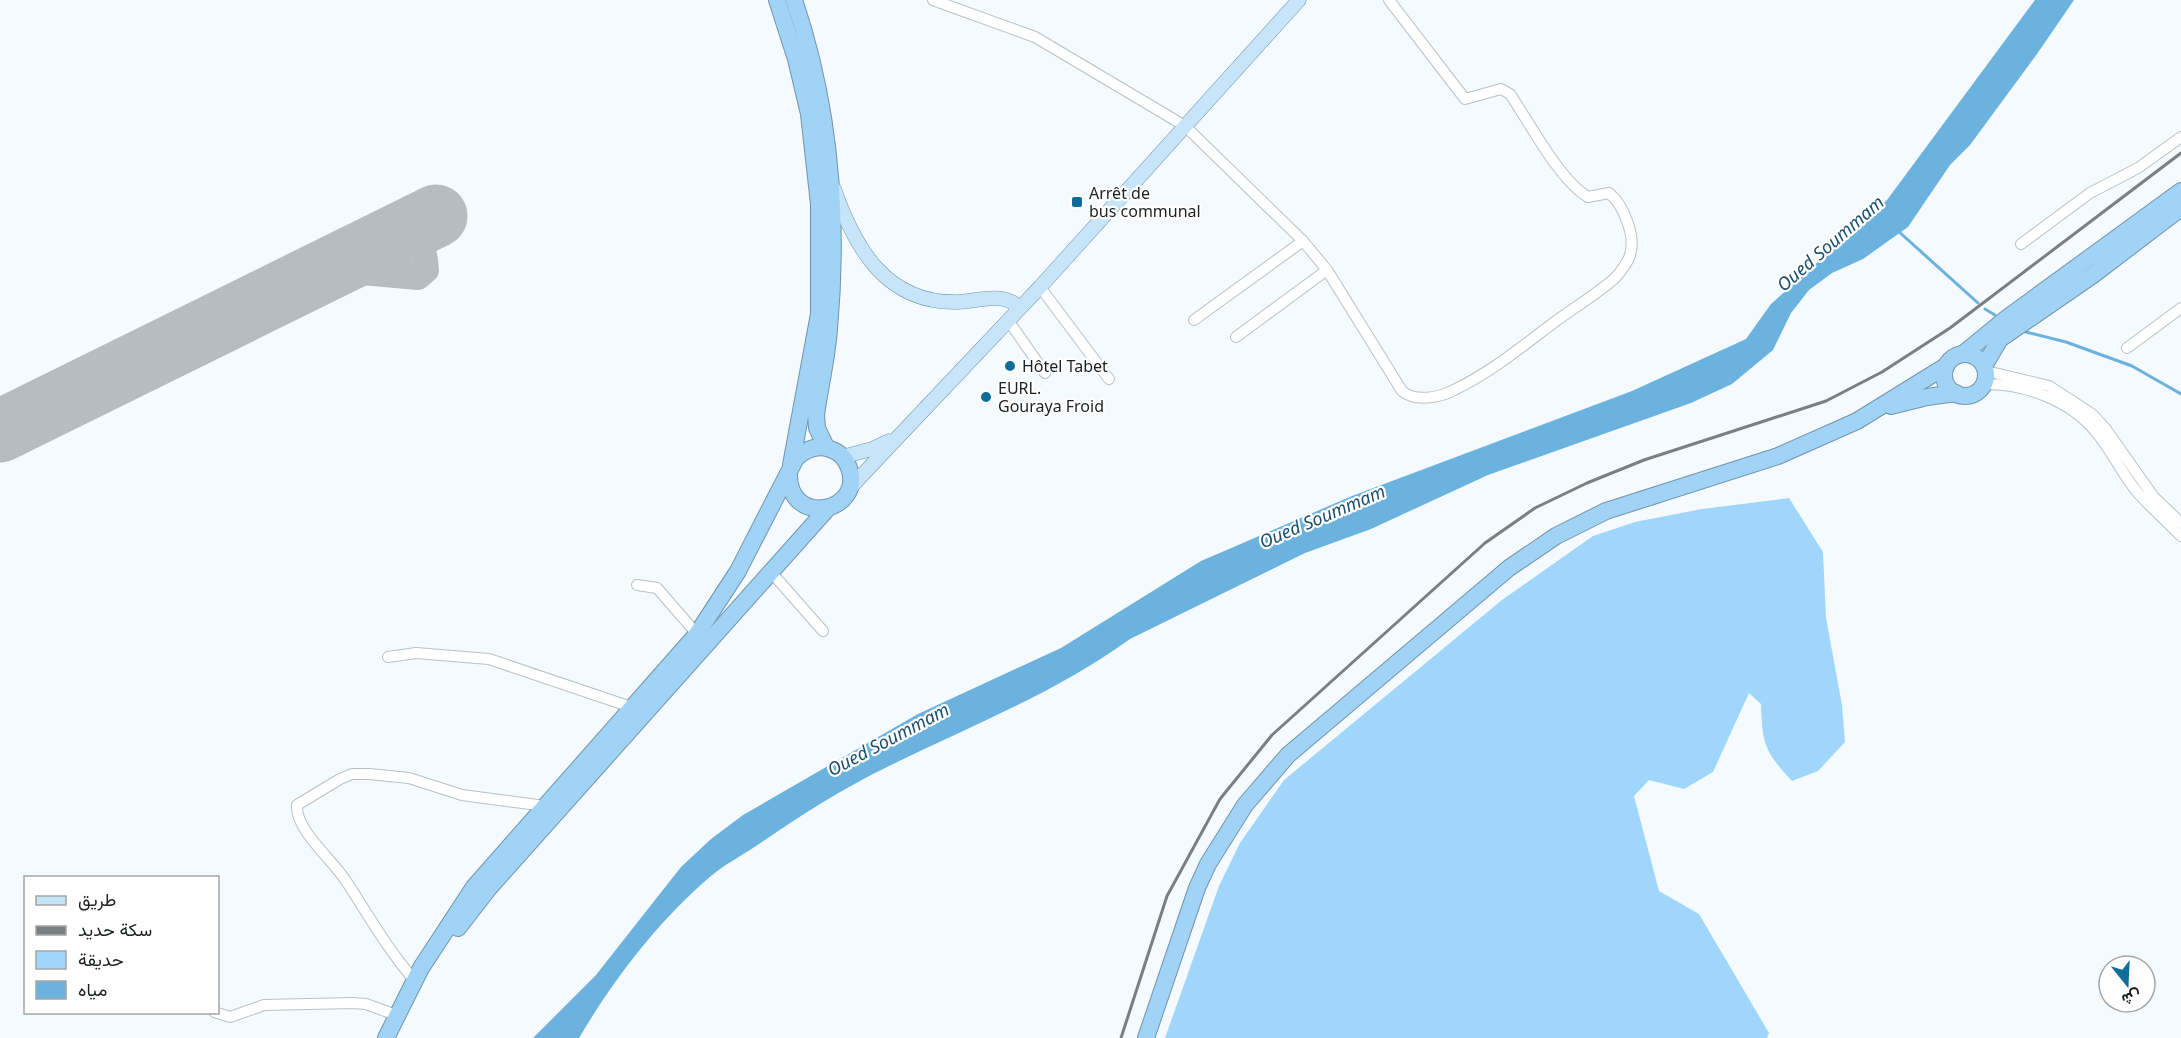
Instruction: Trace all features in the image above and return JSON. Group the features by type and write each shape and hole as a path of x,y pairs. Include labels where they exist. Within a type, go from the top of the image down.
{"highway":[{"path":"777,0 796,59 809,114 819,204 819,314 790,469 791,490 796,498 811,508 828,508"},
{"path":"396,1038 430,972 456,931 489,888 828,508 844,498 848,490 851,472 842,456 826,447 817,428 816,415 829,329 831,179 825,117 794,0"},
{"path":"1876,411 1946,366 1953,358 1963,354 2007,318 2181,191"},
{"path":"1146,1038 1208,864 1235,818 1268,777 1328,721 1414,651 1509,568 1556,536 1606,511 1778,456 1876,411 1904,402 1956,393 1972,394 2000,339 2093,275 2181,208"},
{"path":"1963,354 1973,356 1984,374"},
{"path":"1946,366 1946,382 1956,393"},
{"path":"386,1038 414,980 474,887 697,634 738,571 796,458 809,449 826,447"}],"main road":[{"path":"848,490 1040,287 1299,0"},
{"path":"831,179 851,232 871,263 885,278 927,298 956,302 1000,298 1009,300 1020,308"},
{"path":"842,456 872,449 894,439"}],"street":[{"path":"933,0 1035,37 1185,126 1303,241 1327,270 1402,391 1410,397 1424,398 1453,391 1514,351 1616,277 1630,257 1632,244 1627,222 1615,198 1609,193 1588,197 1580,193 1553,160 1510,94 1501,90 1465,99 1389,0"},
{"path":"2021,244 2090,193 2138,168 2181,137"},
{"path":"1194,321 1303,241"},
{"path":"1236,337 1327,270"},
{"path":"1040,287 1109,379"},
{"path":"2127,348 2181,308"},
{"path":"1008,320 1045,373"},
{"path":"1984,374 2049,386 2092,414 2110,434 2153,496 2181,523"},
{"path":"1984,374 2041,394 2084,420 2098,435 2138,492 2181,536"},
{"path":"771,572 823,631"},
{"path":"637,585 657,588 697,634"},
{"path":"388,657 416,653 489,658 633,708"},
{"path":"414,980 378,934 346,880 312,841 299,817 297,805 340,779 352,774 369,774 409,778 462,795 545,806"},
{"path":"219,1014 230,1017 264,1005 353,1003 366,1004 396,1015"}],"green space":[{"path":"1789,498 1823,552 1826,618 1842,705 1845,742 1818,771 1792,781 1767,747 1762,729 1761,704 1749,693 1713,772 1684,789 1649,780 1634,796 1659,891 1699,914 1769,1033 1767,1038 1165,1038 1219,886 1240,843 1284,780 1502,600 1593,536 1635,522 1702,509"}],"water":[{"name":"Oued Soummam","path":"2035,0 2074,0 1970,145 1950,165 1908,227 1863,259 1832,273 1809,290 1791,313 1773,350 1732,384 1691,403 1488,475 1371,529 1305,553 1130,639 1071,677 1010,709 852,786 721,868 692,893 638,952 607,994 579,1038 533,1038 596,975 681,867 711,839 743,815 918,714 1061,648 1201,561 1352,496 1632,391 1746,339 1771,304 1887,200"}],"waterway":[{"path":"1897,230 1978,303"},
{"path":"1985,309 1995,315"},
{"path":"2022,331 2066,342 2132,366 2181,394"}],"taxiway":[{"path":"328,269 418,277 426,270 426,264 421,243 413,227"}],"runway":[{"path":"0,431 436,216"}],"railway":[{"path":"1121,1038 1167,896 1220,799 1272,735 1485,543 1535,508 1587,483 1644,460 1826,401 1882,372 1950,328 2181,153"}],"place":[{"name":"Arrêt de bus communal","path":"1077,202"},
{"name":"Hôtel Tabet","path":"1010,366"},
{"name":"EURL. Gouraya Froid","path":"986,397"}]}
